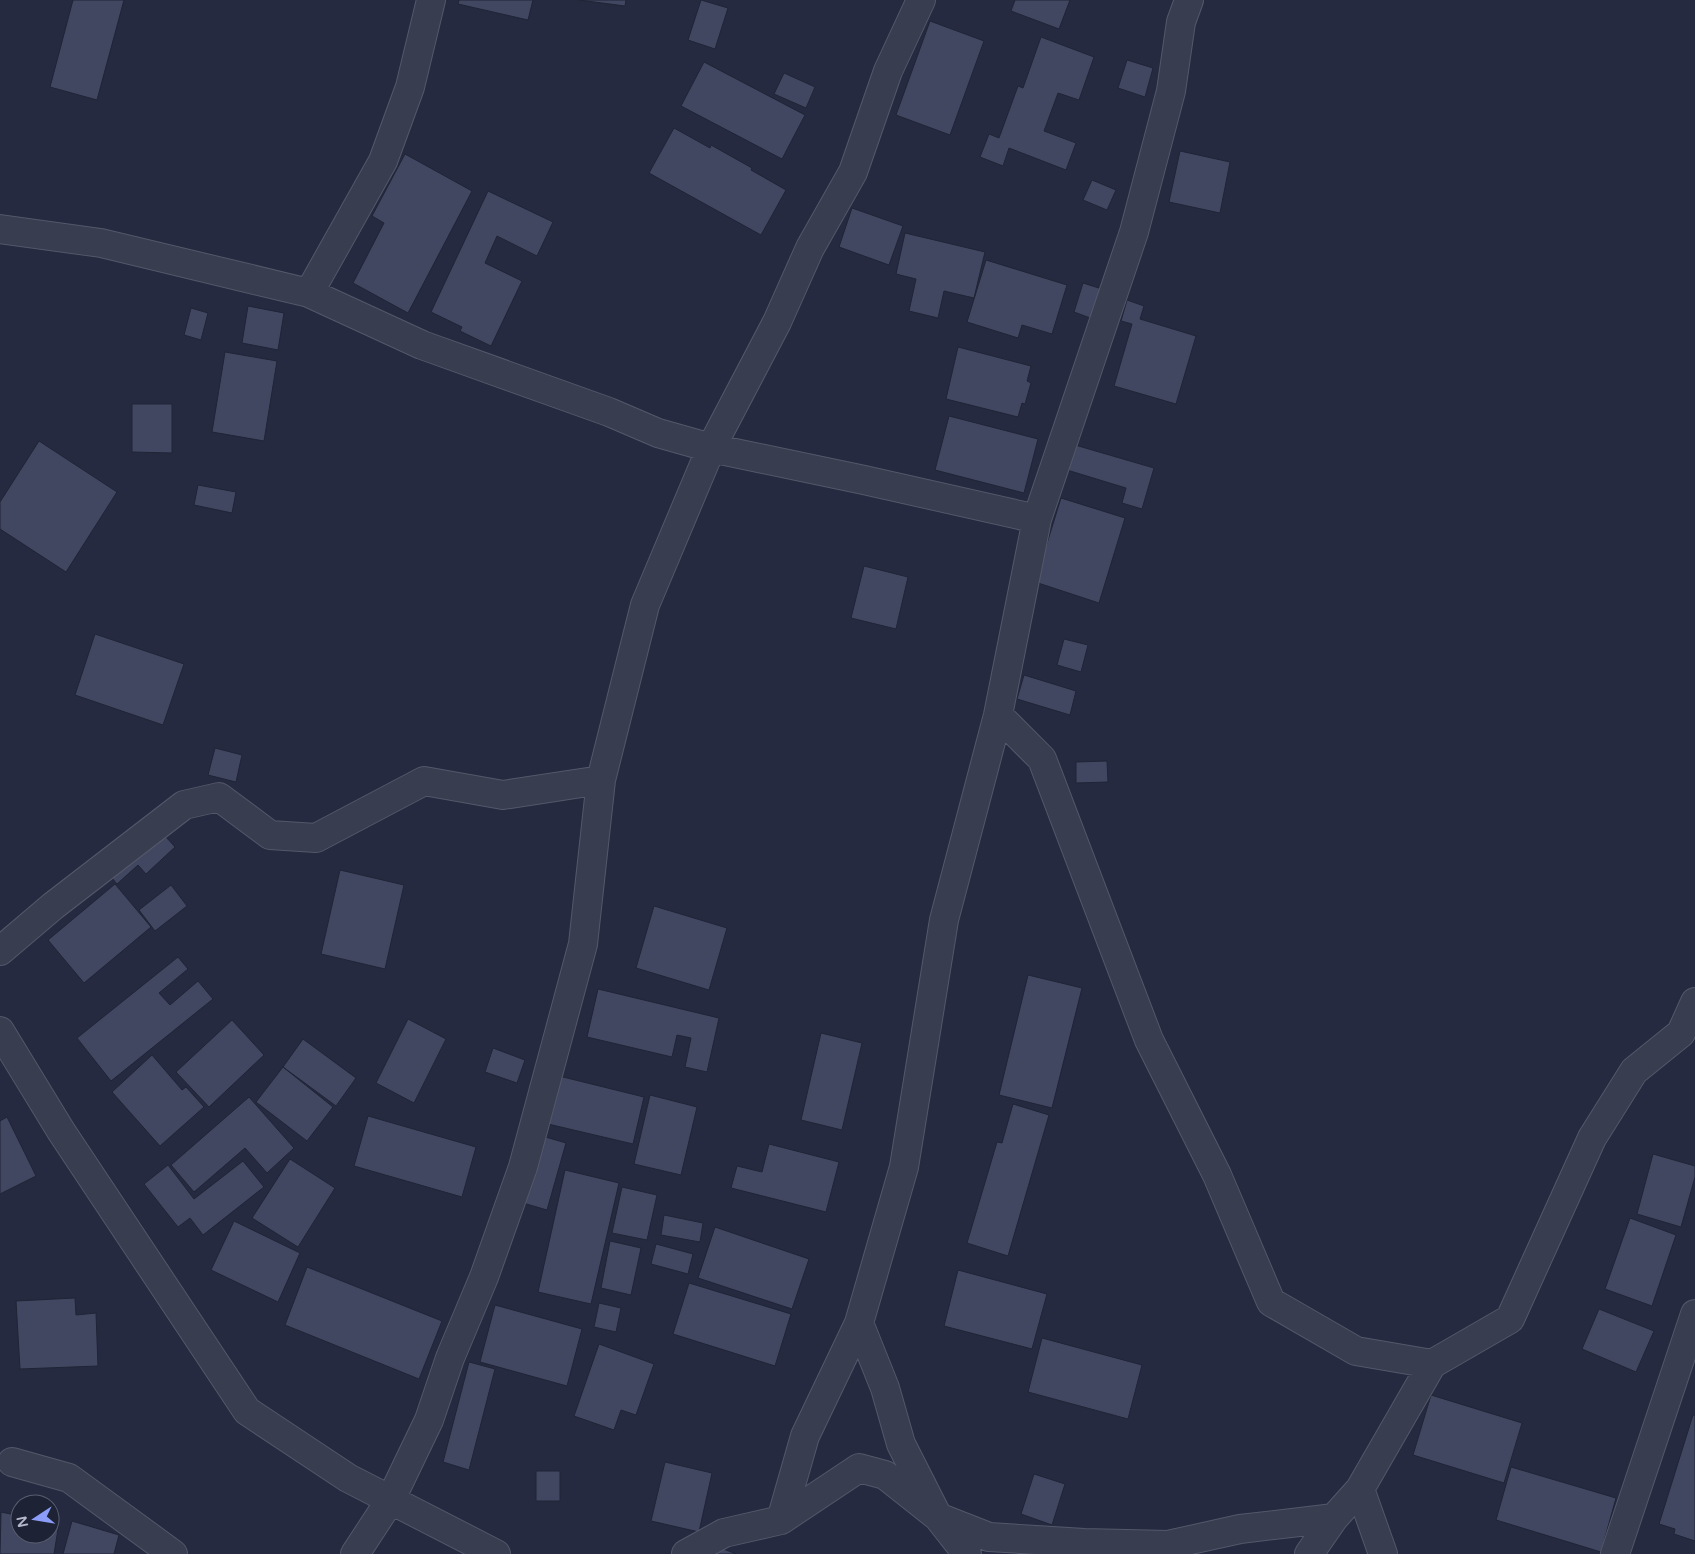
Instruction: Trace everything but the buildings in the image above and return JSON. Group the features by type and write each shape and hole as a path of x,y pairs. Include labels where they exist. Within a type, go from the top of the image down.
{"street":[{"path":"309,293 383,161 410,87 431,0"},
{"path":"355,1554 391,1499 429,1420 450,1358 484,1277 523,1167 582,944 601,780 645,605 711,448 777,322 810,248 853,172 888,71 920,0"},
{"path":"781,1520 804,1436 859,1322 904,1167 944,920 998,715 1037,519 1134,232 1171,91 1181,22 1189,0"},
{"path":"0,229 101,243 309,293 422,345 608,412 658,433 711,448 1037,519"},
{"path":"998,715 1042,759 1148,1040 1216,1175 1272,1302 1356,1351 1432,1364"},
{"path":"0,951 53,906 184,805 219,797 270,835 316,838 424,781 503,795 601,780"},
{"path":"1308,1554 1334,1518 1360,1488 1432,1364 1510,1319 1592,1138 1634,1071 1681,1033 1695,1002"},
{"path":"0,1031 61,1130 247,1411 348,1478 496,1554"},
{"path":"1615,1554 1695,1314"},
{"path":"859,1322 885,1388 901,1444 938,1517 967,1554"},
{"path":"12,1462 69,1478 173,1554"},
{"path":"686,1554 724,1533 781,1520 859,1468 885,1475 938,1517 989,1537 1084,1543 1168,1545 1240,1529 1334,1518"},
{"path":"1360,1488 1384,1554"}]}
